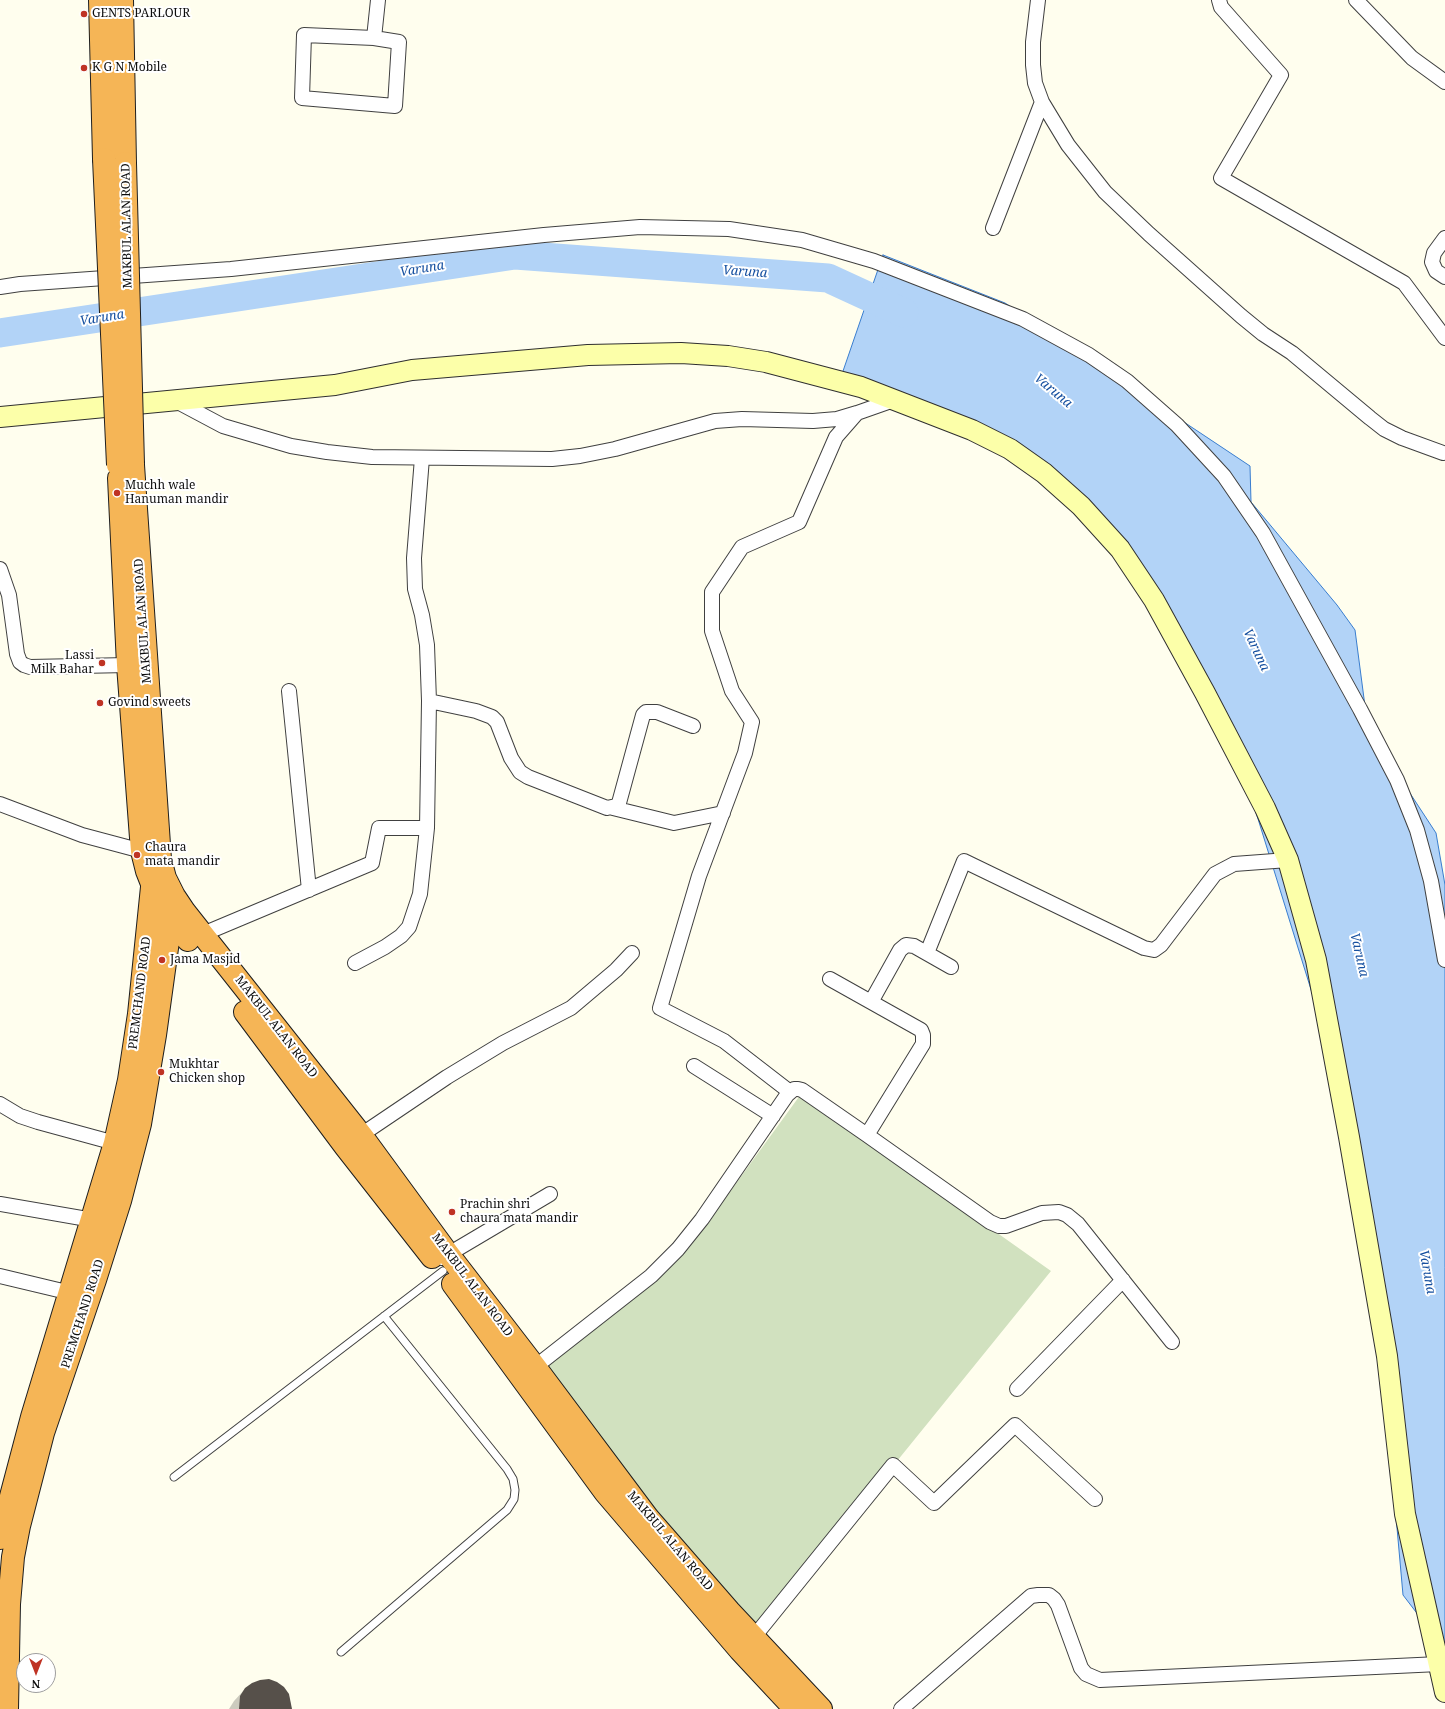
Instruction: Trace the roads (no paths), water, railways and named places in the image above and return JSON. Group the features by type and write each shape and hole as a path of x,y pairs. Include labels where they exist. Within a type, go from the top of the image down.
{"highway":[{"path":"100,0 104,159 125,465"},
{"name":"MAKBUL ALAN ROAD","path":"122,0 125,163 125,465 128,664 142,851 152,887 162,908 353,1141"},
{"name":"MAKBUL ALAN ROAD","path":"125,465 160,859 165,878 174,896 353,1141 442,1262 569,1428"},
{"name":"PREMCHAND ROAD","path":"0,1538 32,1417 71,1293 115,1143 129,1080 139,1014 152,887"},
{"name":"PREMCHAND ROAD","path":"7,1709 9,1604 13,1557 19,1526 43,1433 117,1208 140,1124 155,1035 171,919"},
{"name":"MAKBUL ALAN ROAD","path":"442,1262 535,1367 605,1492 747,1644 821,1709"},
{"name":"MAKBUL ALAN ROAD","path":"747,1644 795,1709"}],"street":[{"path":"374,38 378,0"},
{"path":"1038,0 1033,42 1035,82 1042,102 1068,145 1105,192 1149,234 1241,316 1263,334 1292,353 1384,429 1402,438 1443,453"},
{"path":"1219,0 1222,7 1281,75 1222,178 1404,283 1445,338"},
{"path":"1356,0 1412,58 1445,82"},
{"path":"304,35 374,38 399,42 395,106 302,98 304,35"},
{"path":"993,228 1042,102"},
{"path":"0,287 20,284 231,269 544,235 640,227 729,229 802,240 874,261 1023,319 1089,354 1127,381 1176,425 1224,476 1263,533 1360,708 1397,780 1417,830 1423,852 1432,888 1445,960"},
{"path":"1445,238 1434,253 1432,262 1436,271 1445,277"},
{"path":"0,418 335,385 412,370 588,354 681,353 728,356 766,362 861,387 972,430 1010,448 1055,482 1082,506 1120,548 1154,600 1205,693 1265,808 1288,860 1301,902 1319,975 1387,1356 1405,1514 1445,1692"},
{"path":"176,401 224,426 291,446 372,457 552,459 580,456 615,449 715,420 742,419 813,421 836,419 857,414 894,400"},
{"path":"790,1092 724,1040 660,1008 699,876 745,753 752,722 732,691 712,631 712,592 742,547 799,522 836,437 857,414"},
{"path":"355,963 385,947 401,936 409,927 420,894 427,828 429,702 427,646 422,614 415,589 414,575 422,458"},
{"path":"0,569 9,595 17,654 20,662 24,665 30,667 128,664"},
{"path":"289,691 309,890"},
{"path":"429,702 476,711 492,717 496,722 511,758 520,772 528,777 602,807 613,808 674,823 723,813"},
{"path":"613,808 619,803 621,797 643,714 646,712 657,712 693,726"},
{"path":"0,804 82,835 142,851"},
{"path":"203,934 372,863 378,828 427,828"},
{"path":"927,953 964,861 1144,948 1154,950 1161,946 1215,874 1234,864 1288,860"},
{"path":"871,1002 903,946 909,944 951,967"},
{"path":"353,1141 447,1078 503,1043 571,1008 616,970 632,953"},
{"path":"830,979 921,1030 924,1039 923,1044 867,1135"},
{"path":"694,1066 773,1116"},
{"path":"535,1367 651,1276 678,1250 702,1219 790,1092 794,1090 802,1090 990,1222 998,1226 1006,1226 1017,1223 1042,1212 1053,1211 1067,1215 1078,1224 1172,1342"},
{"path":"0,1104 20,1116 115,1143"},
{"path":"442,1262 550,1194"},
{"path":"0,1204 93,1220"},
{"path":"0,1276 71,1293"},
{"path":"1017,1389 1123,1280"},
{"path":"747,1644 893,1466 934,1503 1015,1425 1095,1499"},
{"path":"901,1709 1031,1596 1038,1594 1049,1595 1054,1599 1058,1605 1081,1668 1086,1674 1100,1680 1439,1664"}],"lane":[{"path":"174,1477 384,1316 442,1262"},
{"path":"342,1652 507,1510 514,1499 515,1490 513,1479 507,1469 384,1316"}],"water":[{"path":"883,255 1005,303 1250,466 1251,502 1337,605 1355,630 1368,729 1436,833 1445,885 1445,1650 1403,1595 1387,1416 1322,1025 1245,777 1140,569 1005,437 842,374"}],"waterway":[{"name":"Varuna","path":"0,333 515,255 828,278 904,313"}],"place":[{"name":"GENTS PARLOUR","path":"84,14"},
{"name":"K G N Mobile","path":"84,68"},
{"name":"Muchh wale Hanuman mandir","path":"117,493"},
{"name":"Lassi Milk Bahar","path":"102,663"},
{"name":"Govind sweets","path":"100,703"},
{"name":"Chaura mata mandir","path":"137,855"},
{"name":"Jama Masjid","path":"162,960"},
{"name":"Mukhtar Chicken shop","path":"161,1072"},
{"name":"Prachin shri chaura mata mandir","path":"452,1212"}]}
